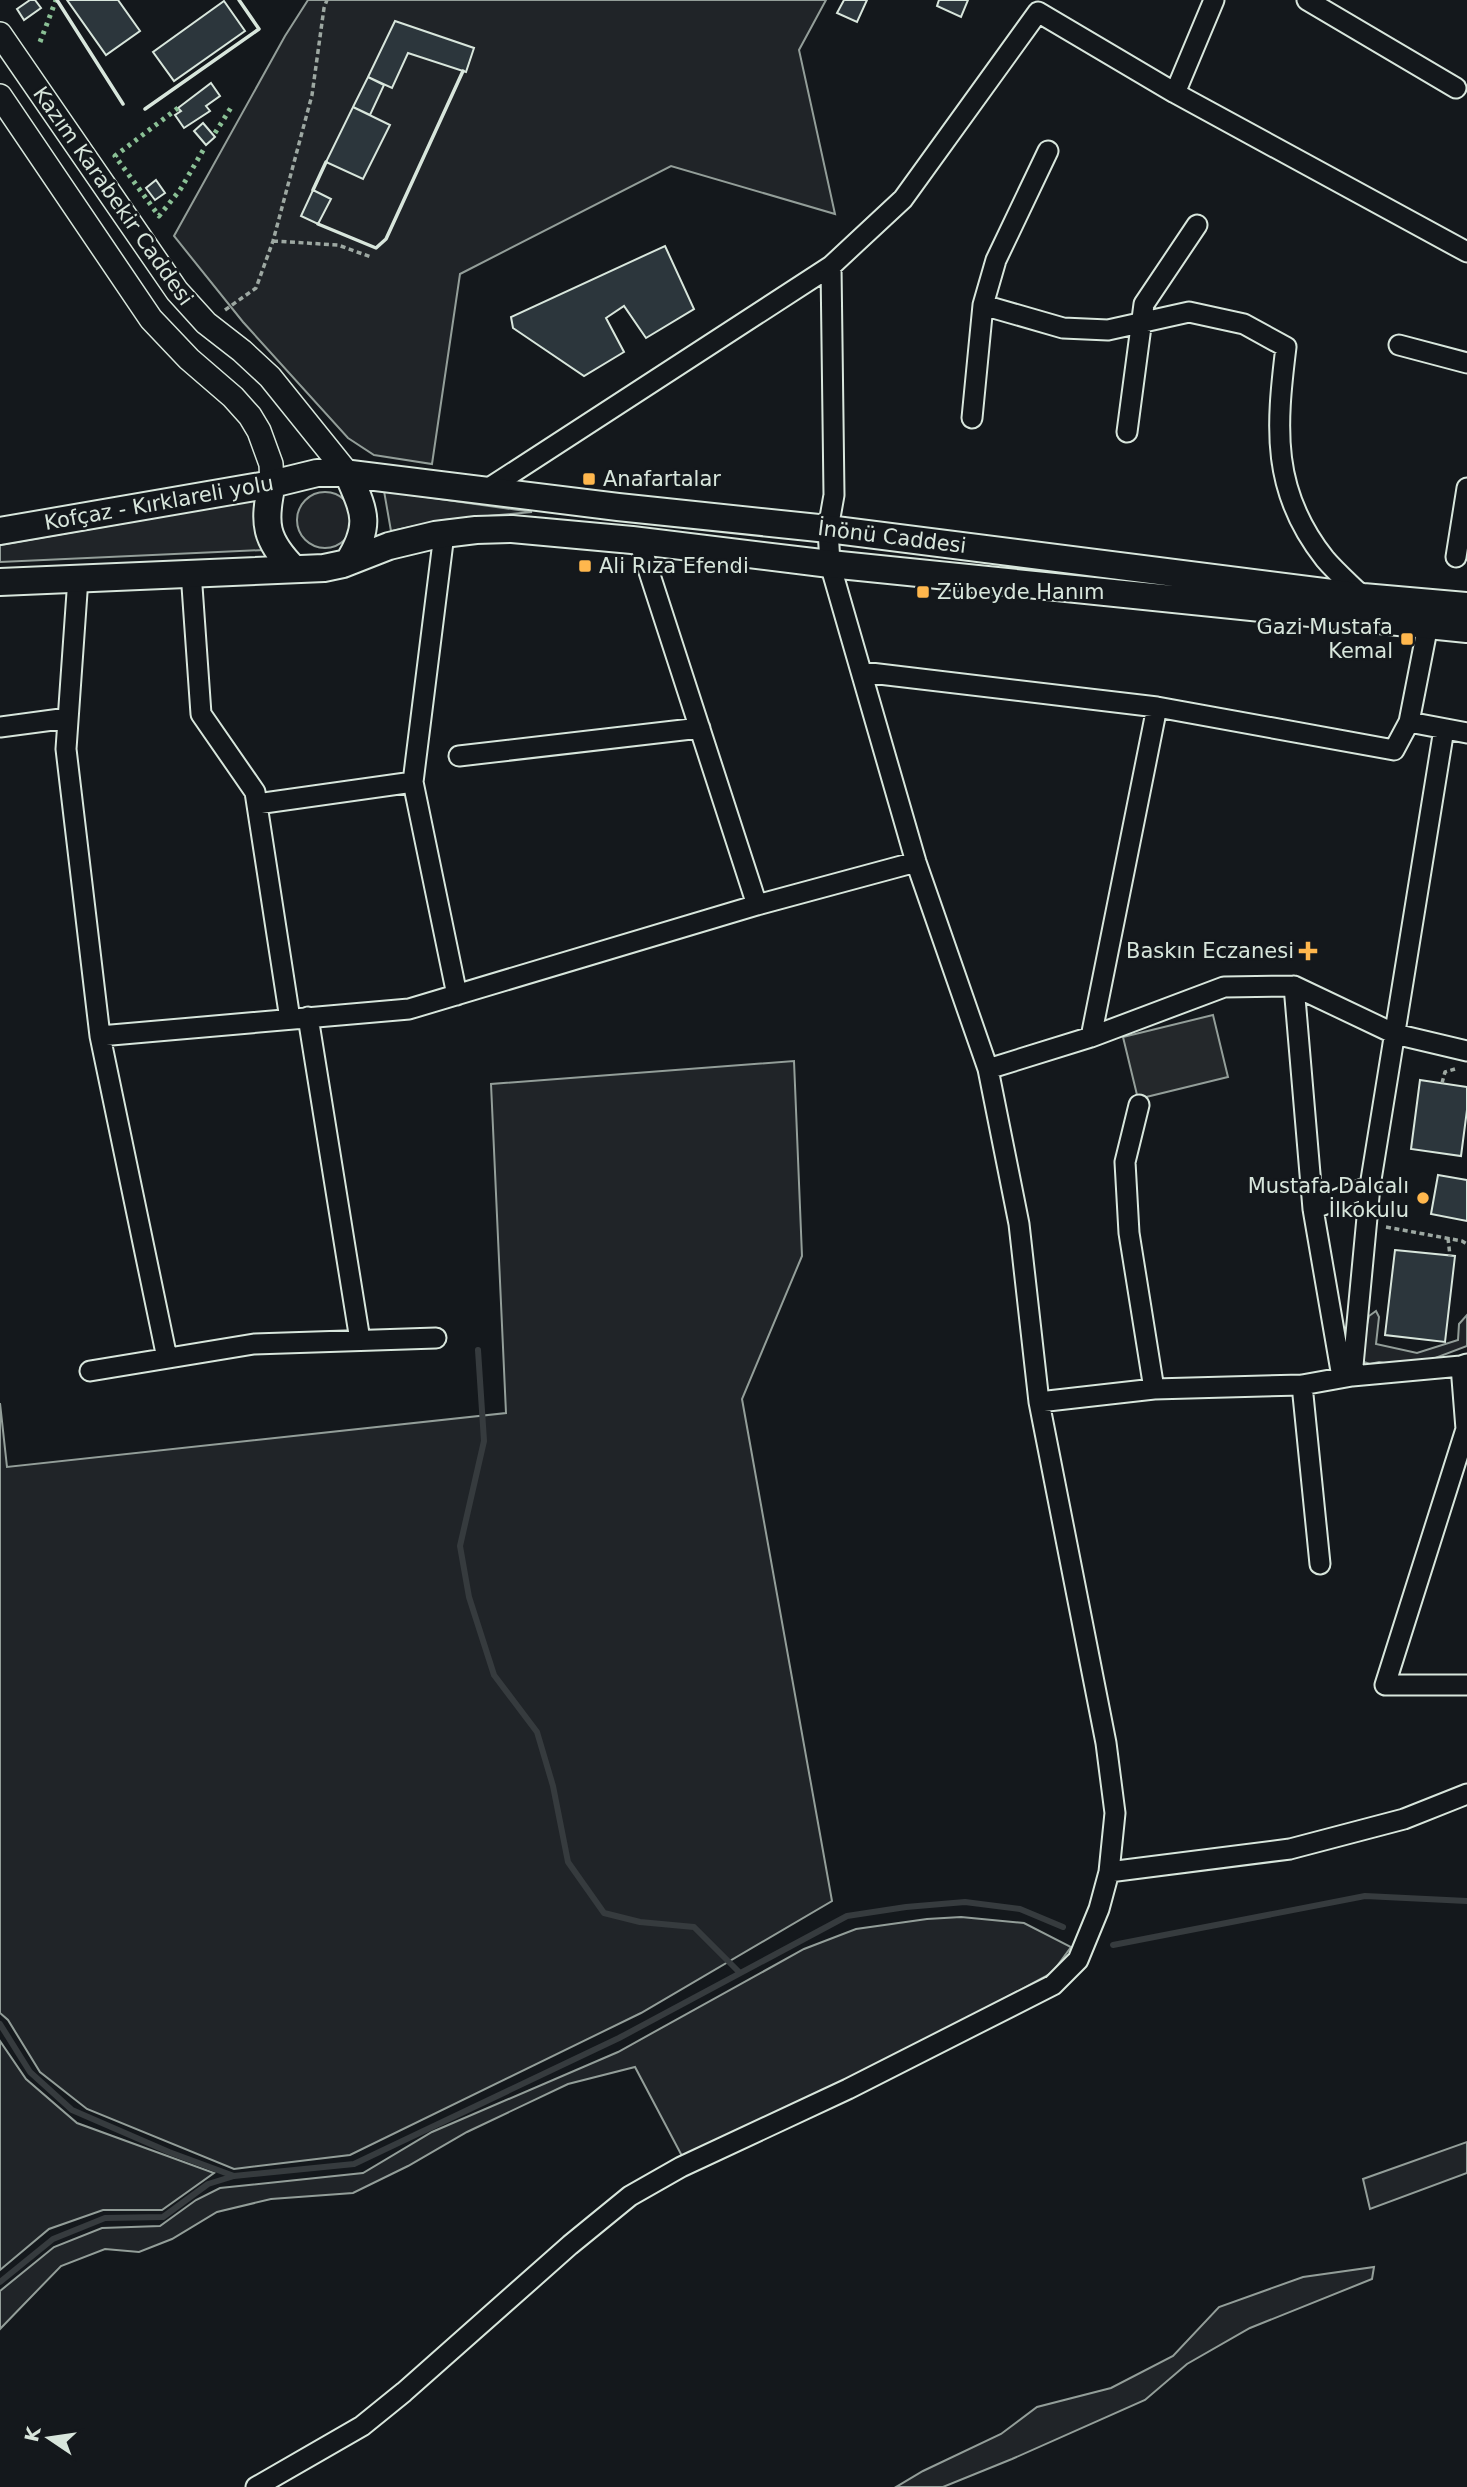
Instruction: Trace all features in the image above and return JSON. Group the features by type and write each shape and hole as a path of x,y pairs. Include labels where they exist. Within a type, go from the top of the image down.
{"main road":[{"name":"Kofçaz - Kırklareli yolu","path":"0,531 272,484 317,473"},
{"name":"İnönü Caddesi","path":"317,473 348,474 828,529 1363,597 1467,607"},
{"path":"0,582 337,565 362,540 364,526 360,503 348,474"},
{"path":"272,484 267,520 271,541 294,569"},
{"name":"İnönü Caddesi","path":"337,565 389,547 444,534 512,529 1467,629"}],"street":[{"path":"1175,93 1214,0"},
{"path":"1307,0 1456,88"},
{"path":"486,490 831,265 903,198 1042,6 1175,93 1467,251"},
{"name":"Kazım Karabekir Caddesi","path":"0,34 177,291 205,323 270,377 348,474"},
{"name":"Kazım Karabekir Caddesi","path":"2,104 151,319 250,416 259,430 271,464 272,484"},
{"path":"972,418 983,305 996,260 1048,151"},
{"path":"1127,432 1144,304 1197,225"},
{"path":"256,2487 362,2426 630,2196 681,2167 848,2089 1053,1985 1078,1960 1109,1872 1115,1813 1106,1743 1038,1402 1019,1224 988,1069 916,862 830,564 828,529 834,495 831,265"},
{"path":"983,305 1063,328 1108,330 1189,312 1244,324 1286,347 1279,442 1292,504 1308,535 1326,560 1363,597"},
{"path":"1399,345 1467,363"},
{"path":"1456,557 1467,488"},
{"path":"444,534 413,782 457,995"},
{"path":"639,541 757,905"},
{"path":"191,572 201,714 255,792 360,1340"},
{"path":"78,578 66,749 100,1036 167,1358"},
{"path":"862,672 1157,707 1394,750 1409,722 1428,625"},
{"path":"1091,1037 1157,707"},
{"path":"0,727 68,718"},
{"path":"1409,722 1467,733"},
{"path":"459,755 700,728"},
{"path":"1347,1376 1370,1186 1444,729"},
{"path":"257,804 413,782"},
{"path":"100,1036 408,1009 757,905 916,862"},
{"path":"988,1069 1091,1037 1224,986 1294,986 1395,1034 1467,1051"},
{"path":"1294,986 1313,1209 1347,1376"},
{"path":"1139,1105 1125,1162 1129,1233 1153,1389"},
{"path":"1313,1209 1370,1186"},
{"path":"90,1371 254,1344 436,1338"},
{"path":"1038,1402 1153,1389 1302,1385 1347,1376 1464,1365 1466,1430 1385,1685 1467,1685"},
{"path":"1302,1385 1320,1564"},
{"path":"1109,1872 1290,1849 1404,1819 1467,1794"}],"path":[{"path":"205,323 256,288 273,241 312,95 327,0"},
{"path":"273,241 338,245 371,257"},
{"path":"1442,1083 1445,1072 1455,1069"},
{"path":"1366,1226 1393,1228 1467,1244"},
{"path":"1448,1238 1450,1256"}],"shaded area":[{"path":"308,0 826,0 799,50 835,214 671,166 460,274 432,464 374,455 348,438 243,322 174,236 285,36"},
{"path":"384,491 532,512 444,520 391,531"},
{"path":"320,492 330,492 345,500 351,509 351,531 345,540 330,548 320,548 302,536 297,525 297,515 309,497"},
{"path":"261,499 264,550 0,562 0,545"},
{"path":"1213,1015 1228,1077 1138,1099 1123,1037"},
{"path":"794,1061 802,1256 742,1399 832,1901 641,2013 350,2155 234,2169 87,2109 40,2072 8,2020 0,2013 0,1403 7,1467 506,1413 491,1084"},
{"path":"1376,1311 1379,1317 1376,1344 1417,1353 1458,1340 1459,1324 1467,1315 1467,1346 1409,1368 1358,1360 1369,1316"},
{"path":"961,1917 1024,1923 1071,1947 1052,1973 826,2093 682,2156 635,2067 568,2084 467,2132 408,2166 353,2193 271,2199 217,2212 172,2239 139,2252 105,2249 61,2266 0,2329 0,2291 54,2247 102,2228 160,2226 196,2200 220,2188 363,2173 432,2132 618,2052 804,1949 856,1929"},
{"path":"0,2041 26,2079 77,2123 214,2173 162,2210 103,2210 49,2229 0,2270"},
{"path":"1467,2142 1467,2173 1370,2209 1363,2179"},
{"path":"1374,2267 1372,2279 1250,2328 1187,2364 1145,2400 943,2487 896,2487 923,2471 1001,2434 1037,2407 1111,2388 1173,2356 1219,2307 1303,2277"}],"building":[{"path":"30,0 35,0 41,8 24,20 17,9"},
{"path":"67,0 118,0 140,31 106,55"},
{"path":"844,0 867,0 857,22 837,13"},
{"path":"939,0 968,0 961,17 937,6"},
{"path":"224,1 245,31 174,81 153,52"},
{"path":"395,21 474,48 466,72 408,53 392,88 368,77"},
{"path":"368,77 384,85 370,115 353,107"},
{"path":"211,83 220,96 206,106 210,111 184,128 175,115 181,111 178,108"},
{"path":"353,107 390,125 363,179 326,162"},
{"path":"203,123 215,137 206,145 194,131"},
{"path":"156,180 165,193 155,200 146,188"},
{"path":"313,190 331,199 318,224 301,216"},
{"path":"665,246 694,309 646,338 624,306 606,318 624,352 584,376 513,328 511,317"},
{"path":"1420,1080 1467,1087 1461,1156 1411,1149"},
{"name":"Mustafa Dalcalı İlkokulu","path":"1438,1175 1467,1180 1467,1221 1431,1214"},
{"path":"1395,1250 1455,1256 1445,1342 1385,1335"}],"waterway":[{"path":"478,1350 484,1441 460,1546 469,1597 494,1675 537,1732 553,1786 568,1862 604,1913 640,1922 694,1927 740,1973"},
{"path":"1113,1945 1365,1896 1467,1901"},
{"path":"0,2282 53,2239 105,2218 163,2217 208,2184 234,2176 354,2164 619,2038 847,1916 965,1902 1020,1909 1063,1927"},
{"path":"0,2024 30,2072 72,2110 169,2152 234,2176"}],"hedge":[{"path":"40,42 56,0"},
{"path":"215,133 232,106"},
{"path":"178,108 115,156 159,216 180,190 205,147"}],"wall":[{"path":"57,0 123,104"},
{"path":"145,109 259,29 239,0"},
{"path":"318,224 376,248 386,239 463,71"},
{"path":"313,190 326,162"}],"place":[{"name":"Anafartalar","path":"589,479"},
{"name":"Ali Rıza Efendi","path":"585,566"},
{"name":"Zübeyde Hanım","path":"923,592"},
{"name":"Gazi Mustafa Kemal","path":"1407,639"},
{"name":"Baskın Eczanesi","path":"1308,951"},
{"name":"Mustafa Dalcalı İlkokulu","path":"1423,1198"}]}
